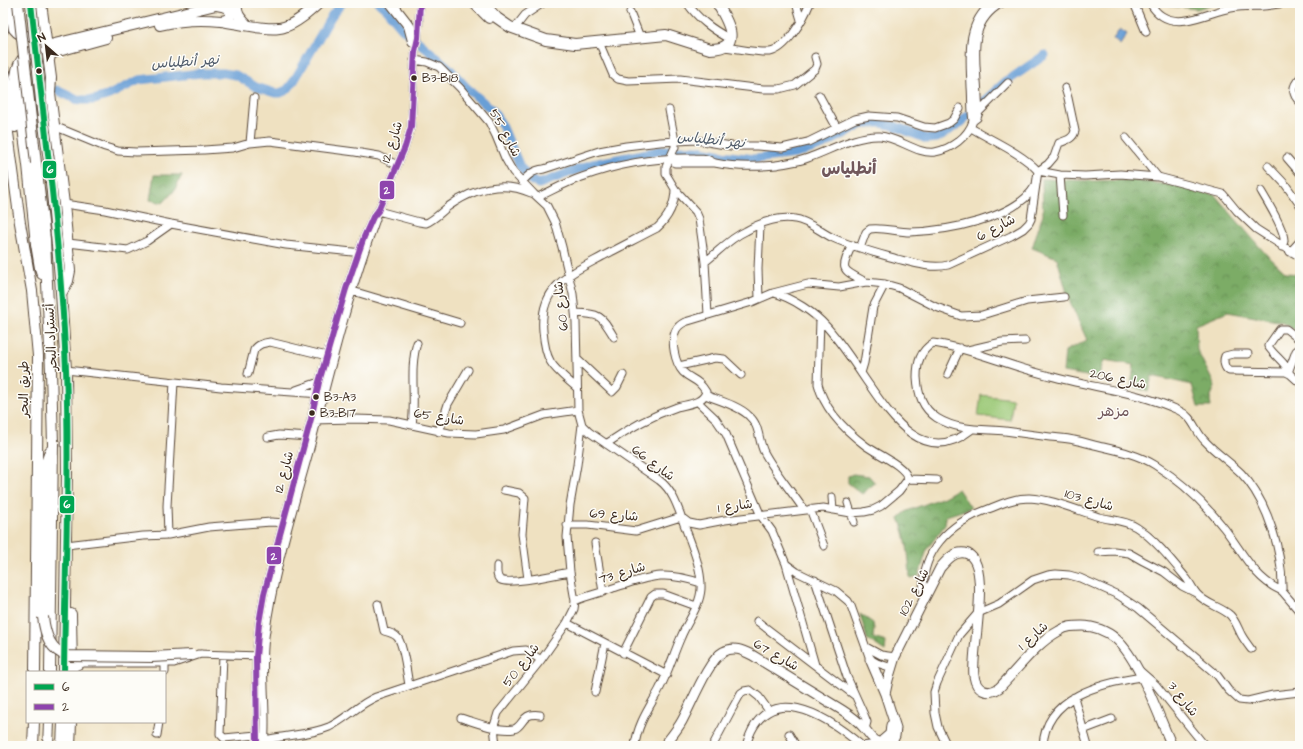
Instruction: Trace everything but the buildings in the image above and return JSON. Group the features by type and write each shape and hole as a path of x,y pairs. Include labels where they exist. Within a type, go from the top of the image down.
{"highway":[{"path":"10,3 14,29 20,35 34,35 43,24"},
{"name":"أتستراد البحر","path":"18,3 32,164 45,240 52,370 53,444 50,671"},
{"name":"أتستراد البحر","path":"30,3 49,161 62,292 66,370 64,671"},
{"path":"40,3 49,60 51,78 50,93"},
{"path":"238,3 236,7 237,13 247,25"},
{"path":"49,60 50,55 55,52 165,24 187,20 221,21 268,28 283,28 300,19 319,3"},
{"path":"391,3 405,18 415,41"},
{"path":"474,3 499,26 510,27"},
{"path":"483,3 497,18 510,27 541,39 560,43 575,44 666,35 710,49 717,49 727,43 730,29 717,3"},
{"path":"491,3 510,27"},
{"path":"20,223 22,222 32,164 19,104 16,76 17,67 20,60 37,49 46,46 220,4 227,7 230,11 228,18 221,21"},
{"path":"3,6 3,30"},
{"path":"19,104 19,74 23,65 32,60 38,60 45,67 50,93 64,204 68,243 69,276 62,292"},
{"path":"3,69 16,131 32,164"},
{"name":"طريق البحر","path":"3,109 32,291 38,356 35,671"},
{"path":"29,182 40,268 47,287"},
{"path":"53,444 46,463 44,497 43,617 45,631 52,645 64,655 79,657 151,657 196,654"},
{"path":"65,591 71,614 74,670"},
{"path":"33,746 34,723"},
{"path":"48,746 49,723"},
{"path":"62,746 63,723"},
{"path":"70,746 71,723"}],"main road":[{"name":"شارع 102","path":"885,694 895,657 937,574 946,560 956,554 968,554 976,562 979,580 978,613"},
{"name":"شارع 1","path":"978,613 973,661 976,685 980,690 986,692 999,688 1043,642 1060,630 1068,627 1088,626 1097,628 1110,634 1123,646 1140,673 1172,746"},
{"name":"شارع 67","path":"664,746 682,722 713,661 722,652 733,649 743,650 752,655 842,710 865,730 871,738 882,744"},
{"path":"870,659 885,694 892,718 891,731 882,744"}],"street":[{"path":"415,41 416,3"},
{"path":"415,41 420,3"},
{"path":"510,27 543,3"},
{"path":"687,3 702,22 727,43 762,52 772,51 784,45 801,20 810,3"},
{"path":"796,3 801,20"},
{"path":"992,3 981,14 972,34 970,58 972,102 975,117 1021,157 1034,166 1038,172 1060,175 1093,176 1120,174 1158,177 1223,194 1248,223 1282,247 1300,257"},
{"path":"975,117 978,97 975,47 976,35 986,16 1002,3"},
{"path":"1134,3 1146,32"},
{"path":"1150,3 1162,16 1174,20 1187,20 1233,8 1266,7 1283,3"},
{"path":"630,12 640,37"},
{"name":"شارع 12","path":"257,746 257,703 264,594 280,533 286,523 285,513 314,420 320,393 361,253 405,147 411,127 415,41"},
{"path":"599,42 613,75 618,80 628,81 680,79 763,89 779,89 795,85 815,69 817,64 815,57"},
{"name":"شارع 55","path":"414,60 426,62 439,67 474,103 489,122 505,158 524,178 538,197"},
{"path":"1300,78 1294,85 1293,89 1294,95 1300,102"},
{"path":"511,188 535,170 544,169 599,151 626,146 673,153 738,166 774,165 806,159 857,140 880,136 891,138 925,152 936,152 954,144 962,138 975,117 1008,83"},
{"path":"1038,172 1054,157 1059,143 1073,138 1074,135 1075,131 1065,88"},
{"path":"819,95 837,128"},
{"path":"250,143 254,98"},
{"path":"377,212 426,223 469,193 490,188 511,188 527,191 538,197 594,176 656,164 696,140 731,146 782,148 808,142 855,119 869,116 934,128 949,123 954,119 960,108"},
{"path":"666,174 666,170 673,153 669,110"},
{"path":"54,126 105,147 120,151 166,152 204,150 233,148 250,143 270,141 379,156 397,165"},
{"path":"1126,138 1158,177"},
{"path":"538,197 565,184 597,172 673,153"},
{"path":"1287,158 1300,173"},
{"path":"656,164 666,174 675,189 696,212 699,219 705,262 708,315"},
{"path":"1268,166 1300,205"},
{"name":"شارع 6","path":"705,262 738,235 760,224 779,219 797,219 833,238 892,258 922,265 939,267 948,265 1023,229 1031,219 1038,172"},
{"path":"1060,175 1063,215"},
{"path":"860,248 866,232 870,229 909,232 931,230 972,223 1002,213 1025,198 1036,184"},
{"path":"577,388 552,366 545,348 543,325 545,308 551,293 556,286 569,275 656,228 662,223 671,210 675,196 675,189"},
{"path":"1261,192 1269,203 1282,233 1284,241 1282,247"},
{"name":"شارع 60","path":"538,197 547,206 555,222 573,294 578,410 582,425"},
{"path":"64,204 105,210 171,224 286,245 361,253"},
{"path":"68,243 129,250 147,241 171,224"},
{"path":"759,299 758,269 760,224"},
{"path":"1290,252 1300,241"},
{"path":"852,245 844,262 844,267 847,272 866,282"},
{"path":"705,395 706,392 696,380 684,373 679,366 674,340 676,329 685,322 759,299 773,292 808,284 839,287 866,282 884,284 899,288 936,307 961,316 982,315 1027,301 1064,297"},
{"path":"861,373 872,306 884,284"},
{"path":"350,290 460,323"},
{"name":"شارع 12","path":"314,420 314,403 320,393 319,382 350,290"},
{"path":"773,292 780,294 804,308 820,320 895,420 916,437 924,441 947,443 971,430 989,430 1074,440 1134,455 1155,465 1199,500 1224,528 1253,569 1272,587 1282,591 1300,612"},
{"path":"575,313 596,314 604,320 614,337"},
{"path":"820,320 818,384 820,393 828,408 840,422 865,445 898,465 908,476 908,479"},
{"path":"1300,340 1286,329 1280,329 1268,346 1300,383"},
{"path":"968,350 1002,342 1025,341"},
{"path":"248,374 254,350 257,346 265,343 270,342 327,356"},
{"path":"412,425 414,395 413,356 417,343"},
{"name":"شارع 206","path":"971,430 939,419 928,411 921,399 918,388 917,367 922,353 927,347 933,344 968,350 1050,376 1149,398 1186,413 1191,418 1198,433 1204,440 1243,474 1261,500 1274,534 1283,578 1282,591"},
{"path":"948,374 960,348"},
{"path":"1290,372 1296,351 1300,348"},
{"path":"1248,354 1233,354 1225,356 1224,361 1226,370 1290,372"},
{"path":"679,366 715,358 724,359 741,375"},
{"path":"577,359 612,392 617,387 623,375"},
{"path":"66,370 174,382 320,393"},
{"path":"439,432 448,404 468,370"},
{"path":"168,535 174,382"},
{"path":"290,391 319,382"},
{"path":"290,391 314,403"},
{"path":"606,444 633,425 653,415 698,402 705,395"},
{"path":"705,395 734,407 749,415 754,421 765,453 807,510 824,546"},
{"path":"698,402 715,418 726,434 761,516 827,508 839,512 851,513 873,510 881,506 899,491 908,479"},
{"name":"شارع 65","path":"314,420 389,420 439,432 460,435 496,432 518,426 544,415 578,410"},
{"path":"575,601 567,546 567,525 582,425"},
{"name":"شارع 66","path":"582,425 589,432 666,486 673,497 681,517 694,555 700,583"},
{"path":"268,437 279,435 309,437"},
{"name":"شارع 12","path":"265,743 266,731 260,656 286,523 309,437"},
{"path":"908,479 937,480"},
{"path":"504,490 519,493 524,498 522,534 528,579"},
{"path":"832,497 833,510"},
{"name":"شارع 103","path":"924,600 922,583 927,566 936,546 944,535 965,519 1010,501 1028,498 1048,501 1104,518 1125,522 1149,537 1170,559 1198,595 1230,615 1250,649"},
{"path":"848,503 854,522"},
{"path":"271,522 285,513"},
{"name":"شارع 1","path":"681,517 689,524 699,525 761,516 772,531 786,564 815,665"},
{"name":"شارع 69","path":"567,525 594,525 627,531 636,531 681,517"},
{"path":"66,545 143,536 168,535 209,527 271,522 286,523"},
{"path":"271,522 276,526 280,533"},
{"path":"595,543 603,592"},
{"path":"1098,552 1114,550 1129,552 1164,572 1182,586 1198,595"},
{"path":"786,564 796,572 836,591 848,601 870,659 876,663 892,668"},
{"path":"497,566 498,576 502,581 528,579 570,572"},
{"path":"947,746 938,727 935,713 934,692 958,635 978,613 999,604 1032,580 1048,575 1069,575 1098,585 1118,595 1138,608 1217,675 1228,690 1239,700 1248,701 1273,695 1300,692"},
{"name":"شارع 73","path":"575,601 650,576 684,577 700,583"},
{"path":"815,580 840,658 866,720 865,730"},
{"path":"635,746 643,718 667,675 681,636 696,606 701,590 700,583"},
{"path":"574,592 587,596"},
{"path":"623,652 651,598 655,594 664,594 696,606"},
{"name":"شارع 50","path":"496,746 494,727 498,713 541,660 567,623 572,614 575,601"},
{"path":"378,604 384,631 395,635 399,639 409,686"},
{"path":"757,620 855,696"},
{"path":"567,623 667,675"},
{"path":"595,692 605,643"},
{"path":"866,647 881,655 895,657"},
{"path":"257,703 261,732 265,743 278,737 308,733 328,727 371,699 518,650 524,649 529,651 541,660"},
{"path":"74,670 75,657 77,654 82,653 190,652 196,654 260,656"},
{"path":"74,670 86,663 174,663 196,654"},
{"path":"223,655 220,734 224,738 257,735"},
{"path":"165,663 165,671"},
{"path":"1043,746 1044,738 1050,722 1060,708 1074,697 1100,685 1140,673"},
{"name":"شارع 3","path":"1140,673 1156,685 1204,746"},
{"path":"713,745 731,710 744,691 750,690 754,693 762,700 769,711"},
{"path":"1074,697 1088,746"},
{"path":"746,746 753,726 757,720 769,711 784,707 802,710 819,716 838,727 862,746 882,744"},
{"path":"461,718 494,727 516,728 528,716 532,714 540,715"},
{"path":"1083,730 1112,719"},
{"path":"157,735 159,723"},
{"path":"266,731 278,737"},
{"path":"789,734 796,746"}],"green space":[{"path":"1164,3 1217,3 1197,9 1169,6"},
{"path":"154,175 182,175 174,191 163,203 150,200"},
{"path":"1042,179 1094,181 1130,180 1178,186 1215,195 1264,252 1286,273 1300,274 1300,333 1283,322 1228,312 1196,325 1197,350 1215,386 1210,399 1211,407 1198,407 1192,385 1152,376 1148,392 1131,386 1134,365 1104,360 1098,378 1063,372 1065,351 1087,340 1069,300 1057,258 1032,248 1043,214"},
{"path":"981,395 1013,399 1010,420 978,416"},
{"path":"853,474 869,476 875,483 862,494 848,483 848,476"},
{"path":"958,489 971,508 946,516 945,525 927,549 919,576 910,578 907,547 899,518 907,511 944,497"},
{"path":"860,614 873,623 873,638 886,642 885,651 867,639"}],"water":[{"path":"1120,29 1127,34 1120,45 1113,39"}],"waterway":[{"name":"نهر أنطلياس","path":"57,90 77,100 94,100 109,95 139,80 201,73 223,73 236,75 256,87 275,93 280,93 287,90 294,81 332,15 342,3"},
{"name":"نهر أنطلياس","path":"379,3 402,28 448,67 467,88 492,110 502,125 520,167 532,181 539,184 592,164 663,150 698,150 755,159 796,154 823,145 861,125 870,123 892,125 927,139 937,138 956,126 1004,83 1045,55"}],"transit line":[{"name":"6","path":"31,3 52,186 64,323 67,407 64,671"},
{"name":"2","path":"257,746 256,657 259,623 264,594 311,419 319,382 346,289 364,237 373,217 378,211 405,147 411,127 415,51 418,38 420,3"}],"place":[{"name":"B3-B18","path":"414,78"},
{"name":"B3-A3","path":"316,397"},
{"name":"B3-B17","path":"312,413"}],"district":[{"name":"أنطلياس","path":"849,169"},
{"name":"مزهر","path":"1114,411"}]}
